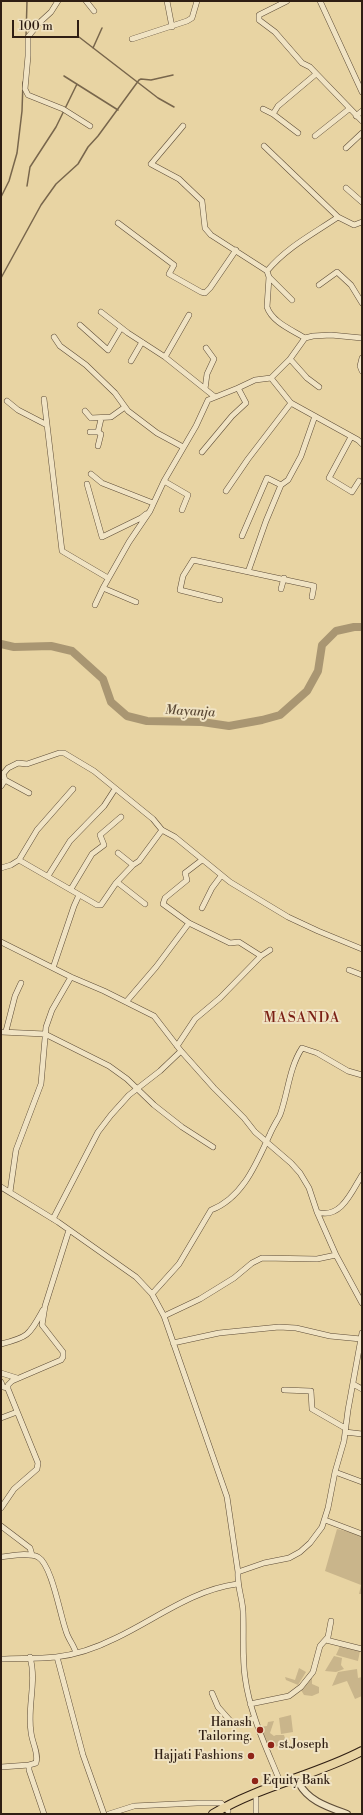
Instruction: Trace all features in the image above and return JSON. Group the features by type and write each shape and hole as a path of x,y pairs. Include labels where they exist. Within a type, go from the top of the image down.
{"highway":[{"path":"226,1810 280,1784 341,1762 362,1751"},
{"path":"213,1814 299,1783 362,1757"}],"street":[{"path":"58,1 51,12 28,37 25,89 28,95 64,110 90,126"},
{"path":"86,1 94,10"},
{"path":"167,1 172,27"},
{"path":"132,39 172,27 192,18 197,1"},
{"path":"287,1 264,12 259,15 258,18 263,25 275,32 302,63 310,67 362,121"},
{"path":"320,1 362,92"},
{"path":"273,114 278,106 316,74"},
{"path":"262,109 273,114 298,133"},
{"path":"315,136 349,109"},
{"path":"356,116 362,111"},
{"path":"183,126 151,164 179,179 202,201 205,228 211,236 236,250 267,271 269,276 292,300"},
{"path":"346,148 362,133"},
{"path":"264,146 338,217 354,225 362,222"},
{"path":"346,188 362,202"},
{"path":"267,271 277,259 292,247 338,217"},
{"path":"118,223 174,265 168,274 205,293 236,250"},
{"path":"319,285 337,272 351,284 361,300"},
{"path":"269,276 268,311 280,322 305,338"},
{"path":"100,312 121,328 165,357 215,397"},
{"path":"165,357 189,315"},
{"path":"80,325 108,350 121,328"},
{"path":"95,605 108,578 129,542 150,511 164,481 196,426 208,400 255,380 271,378 290,359 305,338 332,335 362,338"},
{"path":"54,337 60,346 86,365 115,393 125,407 158,433 183,447"},
{"path":"130,361 142,342"},
{"path":"205,389 207,374 214,359 206,348"},
{"path":"362,358 360,366 362,371"},
{"path":"290,359 307,378 319,388"},
{"path":"271,378 291,403 351,436 362,444"},
{"path":"202,452 232,416 246,404 238,388"},
{"path":"44,399 62,551 108,578"},
{"path":"7,401 18,410 47,425"},
{"path":"226,491 248,459 291,403"},
{"path":"85,411 91,418 111,417 125,407"},
{"path":"248,572 266,521 282,485 288,480 296,467 315,416"},
{"path":"98,446 101,434 98,432 101,418"},
{"path":"90,432 98,432"},
{"path":"351,436 329,478 352,492 359,481"},
{"path":"91,474 102,483 153,504"},
{"path":"242,536 267,478 282,485"},
{"path":"164,481 188,495 182,510"},
{"path":"87,484 102,537 141,518 150,511"},
{"path":"220,600 180,590 182,576 193,560 284,578 314,586 312,597"},
{"path":"281,589 284,578"},
{"path":"103,588 136,602"},
{"path":"29,793 5,780 3,774 8,768 18,763 28,764 62,753 94,771 114,789 153,819 162,830 175,838 221,876 288,917 362,949"},
{"path":"1,786 5,780"},
{"path":"1,868 11,866 19,860 37,830 73,789"},
{"path":"48,876 70,840 104,806 114,789"},
{"path":"71,889 92,854 104,845 100,835 121,816"},
{"path":"19,860 96,905 101,905 117,882 133,865 139,861 162,830"},
{"path":"118,853 133,865"},
{"path":"202,860 185,873 185,882 163,900 163,904 189,922 230,943 239,942 261,956"},
{"path":"202,908 212,888 221,876"},
{"path":"117,882 145,904"},
{"path":"53,968 79,895"},
{"path":"126,1002 156,967 189,922"},
{"path":"1,942 154,1016 181,1051 266,1143 291,1163 300,1173 309,1188 317,1212 336,1255 362,1304"},
{"path":"177,1046 195,1019 220,998 261,956 270,950"},
{"path":"349,970 362,975"},
{"path":"10,1192 16,1150 41,1084 45,1034 52,1010 71,977"},
{"path":"21,983 15,996 4,1031 45,1034 114,1069 182,1127 213,1148"},
{"path":"152,1294 179,1264 211,1210 218,1207 231,1196 245,1181 280,1114 293,1065 302,1048 317,1053 348,1072 362,1075"},
{"path":"53,1219 98,1132 110,1115 137,1088 160,1071 181,1051"},
{"path":"317,1212 328,1214 338,1210 345,1202 362,1174"},
{"path":"1,1187 53,1219 136,1277 152,1294 164,1316 227,1497 238,1572 237,1584 243,1608 245,1676 250,1704 280,1784"},
{"path":"1,1508 14,1489 36,1472 38,1466 8,1388 9,1384 17,1378 61,1360 63,1357 63,1352 42,1325 45,1306 69,1230"},
{"path":"164,1316 200,1299 234,1278 252,1263 262,1258 317,1259 336,1255"},
{"path":"1,1344 13,1342 27,1335 32,1330 45,1306"},
{"path":"173,1343 219,1333 279,1327 296,1328 330,1336 361,1339"},
{"path":"238,1572 264,1563 289,1558 300,1552 313,1539 325,1520 335,1472 342,1451 362,1332"},
{"path":"1,1373 17,1378"},
{"path":"1,1382 3,1387 8,1388"},
{"path":"353,1384 362,1389"},
{"path":"284,1390 311,1391 312,1408 345,1430 362,1434"},
{"path":"1,1418 17,1412"},
{"path":"335,1472 362,1482"},
{"path":"325,1520 362,1534"},
{"path":"1,1526 30,1548 32,1555"},
{"path":"1,1557 32,1555 43,1562 57,1597 66,1631 73,1642 76,1653"},
{"path":"1,1658 57,1657 76,1653 116,1639 192,1597 217,1587 237,1584"},
{"path":"250,1704 289,1696 302,1687 313,1672 320,1646 326,1640 331,1621"},
{"path":"326,1640 362,1649"},
{"path":"1,1767 36,1763 37,1757 32,1742 30,1724 30,1704 33,1683 30,1657"},
{"path":"57,1657 83,1755 104,1814"},
{"path":"212,1693 218,1707 234,1725 238,1725 254,1718"},
{"path":"29,1765 29,1770 44,1814"},
{"path":"299,1783 304,1793 313,1799 347,1814"},
{"path":"256,1798 256,1814"},
{"path":"109,1814 134,1806 212,1803 221,1804 226,1810"}],"shaded area":[{"path":"337,1529 362,1535 362,1594 359,1594 361,1585 325,1571"},
{"path":"340,1646 360,1651 358,1661 336,1655"},
{"path":"334,1656 342,1658 341,1665 344,1669 336,1672 325,1671"},
{"path":"299,1668 306,1672 298,1685 286,1680 285,1677 295,1680"},
{"path":"357,1669 358,1678 362,1677 362,1696 355,1699 347,1681 332,1686 338,1672"},
{"path":"311,1678 312,1684 319,1687 319,1693 312,1696 304,1695 301,1690"},
{"path":"291,1715 293,1732 281,1734 279,1718"},
{"path":"274,1721 270,1733 274,1736 284,1735 287,1745 272,1747 268,1743 265,1744 259,1727 267,1726 268,1722"}],"waterway":[{"path":"26,37 27,1"},
{"path":"93,48 102,28"},
{"path":"79,37 158,98 174,107"},
{"path":"26,41 26,51"},
{"path":"1,278 41,205 56,184 78,164 88,147 98,136 139,80 151,80 173,75"},
{"path":"64,76 118,110"},
{"path":"1,197 9,181 17,153 22,111 23,82"},
{"path":"27,186 30,167 56,127 77,84"},
{"name":"Mayanja","path":"1,644 14,647 51,646 72,651 103,679 111,702 127,716 147,721 202,722 229,726 280,715 307,691 318,671 322,645 336,631 354,627 362,627"}],"place":[{"name":"Hanash Tailoring.","path":"260,1730"},
{"name":"st.Joseph","path":"271,1745"},
{"name":"Hajjati Fashions","path":"251,1756"},
{"name":"Equity Bank","path":"255,1781"}],"district":[{"name":"MASANDA","path":"302,1019"}]}
